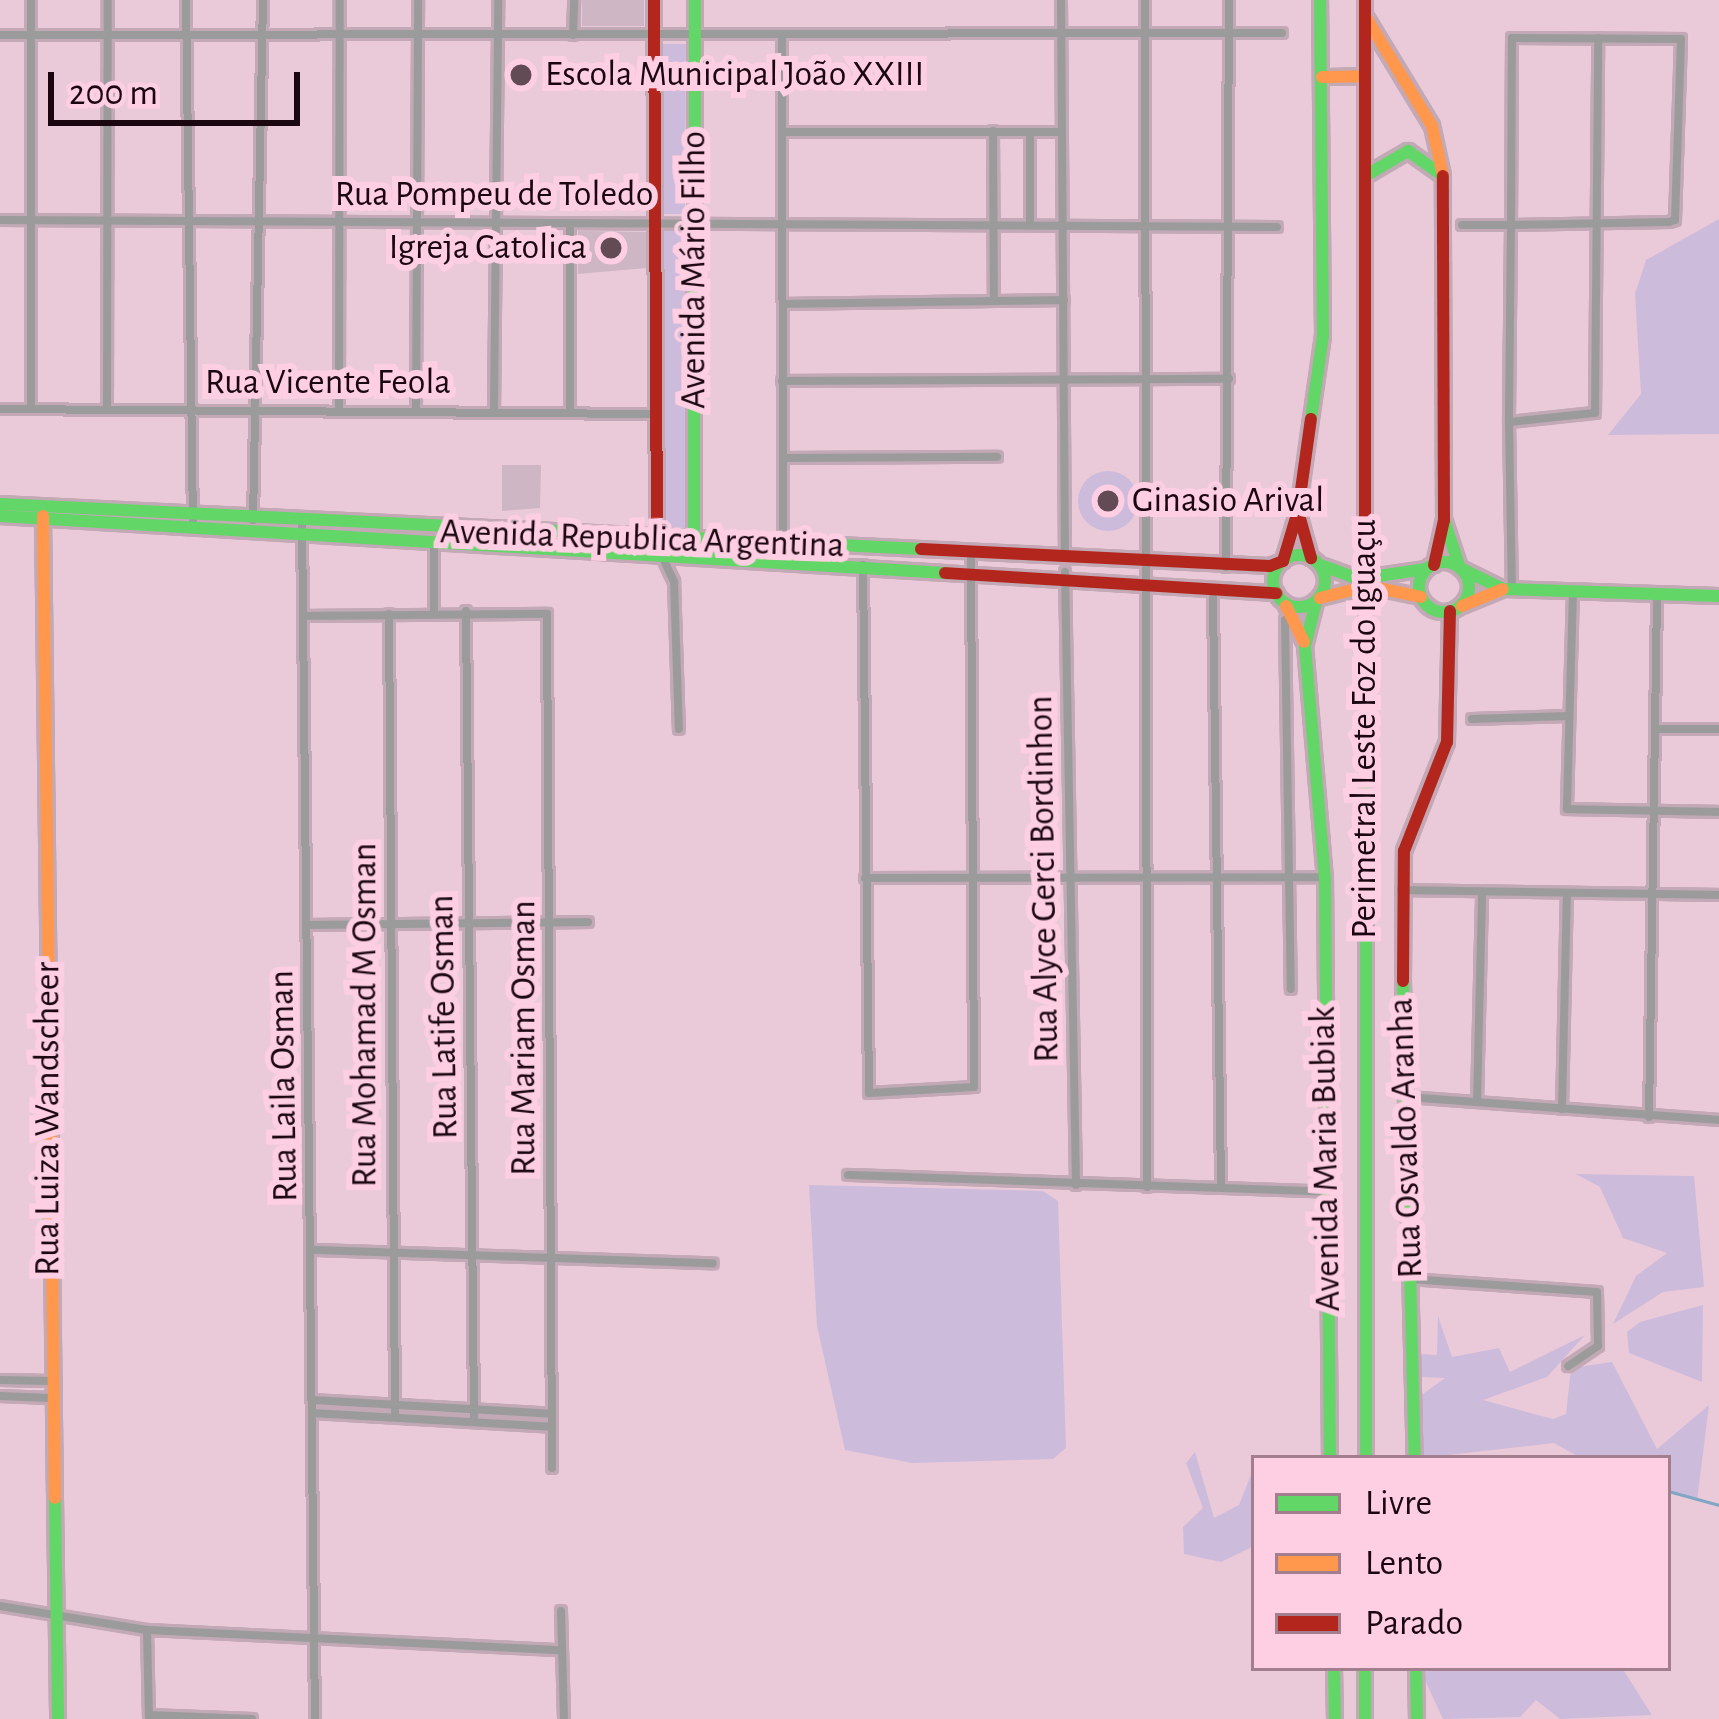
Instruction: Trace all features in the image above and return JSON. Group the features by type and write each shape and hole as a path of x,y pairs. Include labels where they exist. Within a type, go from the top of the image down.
{"main road":[{"name":"Avenida Mário Filho","path":"654,0 659,547"},
{"name":"Avenida Mário Filho","path":"694,540 695,0"},
{"path":"1279,597 1283,561 1298,511 1323,336 1320,0"},
{"path":"1365,8 1432,126 1443,176 1444,520 1422,598"},
{"name":"Perimetral Leste Foz do Iguaçu","path":"1365,8 1366,1455"},
{"path":"1322,77 1365,76"},
{"path":"1365,176 1408,151 1443,176"},
{"name":"Avenida Republica Argentina","path":"0,504 43,513"},
{"name":"Avenida Maria Bubiak","path":"1298,511 1315,561 1318,600 1305,646 1325,877 1330,1455"},
{"name":"Avenida Republica Argentina","path":"0,516 43,513 659,547 687,556 863,563 972,560"},
{"name":"Rua Luiza Wandscheer","path":"43,513 50,1389 58,1719"},
{"name":"Rua Osvaldo Aranha","path":"1415,1455 1401,890 1404,851 1447,742 1455,609 1469,587 1444,520"},
{"name":"Avenida Republica Argentina","path":"302,528 434,541 659,547 694,540 783,544 1143,571 1315,561"},
{"path":"687,556 694,540"},
{"path":"1315,561 1358,579 1432,567 1460,568 1508,589 1719,596"},
{"name":"Avenida Republica Argentina","path":"1143,571 1318,600"},
{"path":"1318,600 1368,586 1455,609 1508,589"},
{"name":"Avenida Maria Bubiak","path":"1279,597 1305,646"},
{"path":"1334,1671 1335,1719"},
{"path":"1365,1671 1365,1719"},
{"path":"1416,1671 1417,1719"}],"street":[{"path":"31,0 31,409"},
{"path":"107,410 108,0"},
{"path":"186,0 189,521"},
{"path":"248,525 259,410 263,0"},
{"path":"339,410 340,0"},
{"path":"416,410 418,0"},
{"path":"494,411 498,0"},
{"path":"573,35 574,0"},
{"name":"Rua Alyce Gerci Bordinhon","path":"1061,0 1076,1185"},
{"path":"1145,0 1142,378 1148,1187"},
{"path":"1226,569 1228,0"},
{"path":"0,35 1061,37 1282,33"},
{"path":"782,35 783,544"},
{"path":"1462,225 1511,225 1596,224 1680,214 1681,39 1512,38 1511,225 1508,589"},
{"path":"1509,422 1586,421 1596,404 1598,38"},
{"path":"993,131 994,301"},
{"path":"785,132 1062,132"},
{"path":"1030,132 1030,225"},
{"name":"Rua Pompeu de Toledo","path":"0,220 1276,227"},
{"path":"570,223 570,411"},
{"path":"784,304 1064,300"},
{"path":"782,381 1229,379"},
{"name":"Rua Vicente Feola","path":"0,409 656,414"},
{"path":"784,458 998,457"},
{"name":"Rua Laila Osman","path":"302,528 315,1719"},
{"path":"434,541 434,612"},
{"path":"659,547 674,581 679,729"},
{"path":"674,581 687,556"},
{"path":"863,563 869,1093 974,1088 972,560"},
{"path":"1573,591 1567,809 1719,812"},
{"path":"1649,1117 1657,593"},
{"path":"1214,598 1221,1189"},
{"path":"304,616 466,611"},
{"name":"Rua Mariam Osman","path":"466,611 543,611 551,922 552,1468"},
{"name":"Rua Latife Osman","path":"466,611 475,1416"},
{"name":"Rua Mohamad M Osman","path":"389,614 395,1416"},
{"path":"1285,620 1291,989"},
{"path":"1472,719 1568,716"},
{"path":"1655,729 1719,730"},
{"path":"865,878 1325,877"},
{"path":"1401,890 1719,896"},
{"name":"Rua Osvaldo Aranha","path":"1477,1102 1481,893"},
{"path":"1562,1109 1567,893"},
{"path":"308,925 588,922"},
{"path":"1408,1097 1719,1120"},
{"path":"848,1175 1326,1192"},
{"path":"313,1250 712,1263"},
{"path":"1410,1279 1597,1292 1598,1346 1568,1366"},
{"path":"0,1380 50,1389"},
{"path":"0,1396 50,1389"},
{"path":"312,1400 396,1404 552,1426"},
{"path":"312,1413 552,1414"},
{"path":"0,1606 56,1609 147,1630 562,1650"},
{"path":"561,1611 564,1719"},
{"path":"147,1630 149,1717 252,1719"}],"shaded area":[{"path":"661,44 686,44 685,214 662,214"},
{"path":"1719,219 1719,434 1608,435 1641,394 1635,294 1646,260"},
{"path":"661,231 686,231 686,529 661,530"},
{"name":"Ginasio Arival","path":"1108,471 1129,480 1138,501 1129,522 1108,531 1087,522 1078,501 1087,480"},
{"path":"1576,1174 1694,1176 1704,1287 1663,1292 1613,1324 1636,1276 1667,1253 1623,1238 1600,1187"},
{"path":"809,1185 1043,1191 1058,1201 1066,1448 1053,1459 912,1463 845,1450 817,1326"},
{"path":"1703,1305 1702,1382 1629,1353 1627,1332 1640,1322"},
{"path":"1438,1316 1452,1357 1499,1348 1510,1372 1585,1335 1547,1377 1483,1400 1553,1419 1566,1414 1571,1368 1612,1362 1657,1449 1709,1405 1697,1501 1671,1490 1671,1455 1576,1455 1554,1443 1421,1455 1420,1396 1445,1378 1420,1377 1416,1354 1437,1355"},
{"path":"1195,1452 1214,1518 1239,1505 1251,1475 1251,1547 1221,1562 1184,1554 1183,1527 1203,1508 1186,1463"},
{"path":"1421,1671 1624,1671 1652,1715 1560,1719 1536,1700 1520,1717 1443,1719"}],"building":[{"path":"582,0 644,0 644,26 582,26"},
{"name":"Igreja Catolica","path":"578,231 646,232 646,268 578,274"},
{"path":"502,465 541,465 540,508 502,511"}],"waterway":[{"path":"1671,1492 1719,1505"}],"traffic: fast":[{"path":"694,543 695,0"},
{"path":"1311,419 1323,336 1320,0"},
{"path":"1365,176 1408,151 1443,176"},
{"path":"0,504 921,549"},
{"path":"0,516 945,573"},
{"path":"1444,520 1460,568 1503,589 1719,596"},
{"path":"1299,555 1317,563 1325,581 1317,599 1299,607 1281,599 1273,581 1281,563 1299,555"},
{"path":"1444,562 1461,570 1469,587 1461,604 1444,612 1427,604 1419,587 1427,570 1444,562"},
{"path":"1323,566 1358,579 1426,569"},
{"path":"1316,602 1305,646 1325,877 1330,1455"},
{"path":"1366,606 1366,1455"},
{"path":"1403,981 1415,1455"},
{"path":"55,1498 58,1719"},
{"path":"1334,1671 1335,1719"},
{"path":"1365,1671 1365,1719"},
{"path":"1416,1671 1417,1719"}],"traffic: slow":[{"path":"1367,19 1432,126 1443,176"},
{"path":"1322,77 1365,76"},
{"path":"43,516 55,1498"},
{"path":"1320,598 1368,586 1421,597"},
{"path":"1462,606 1503,589"},
{"path":"1286,606 1304,642"}],"traffic: jam":[{"path":"654,0 657,543"},
{"path":"1365,0 1365,560"},
{"path":"1434,565 1444,520 1443,176"},
{"path":"921,549 1270,566 1283,561 1298,511 1311,419"},
{"path":"1298,511 1311,558"},
{"path":"1365,560 1366,606"},
{"path":"945,573 1276,593"},
{"path":"1403,981 1404,851 1447,742 1450,611"}],"place":[{"name":"Escola Municipal João XXIII","path":"521,75"},
{"name":"Igreja Catolica","path":"611,248"},
{"name":"Ginasio Arival","path":"1108,501"}]}
